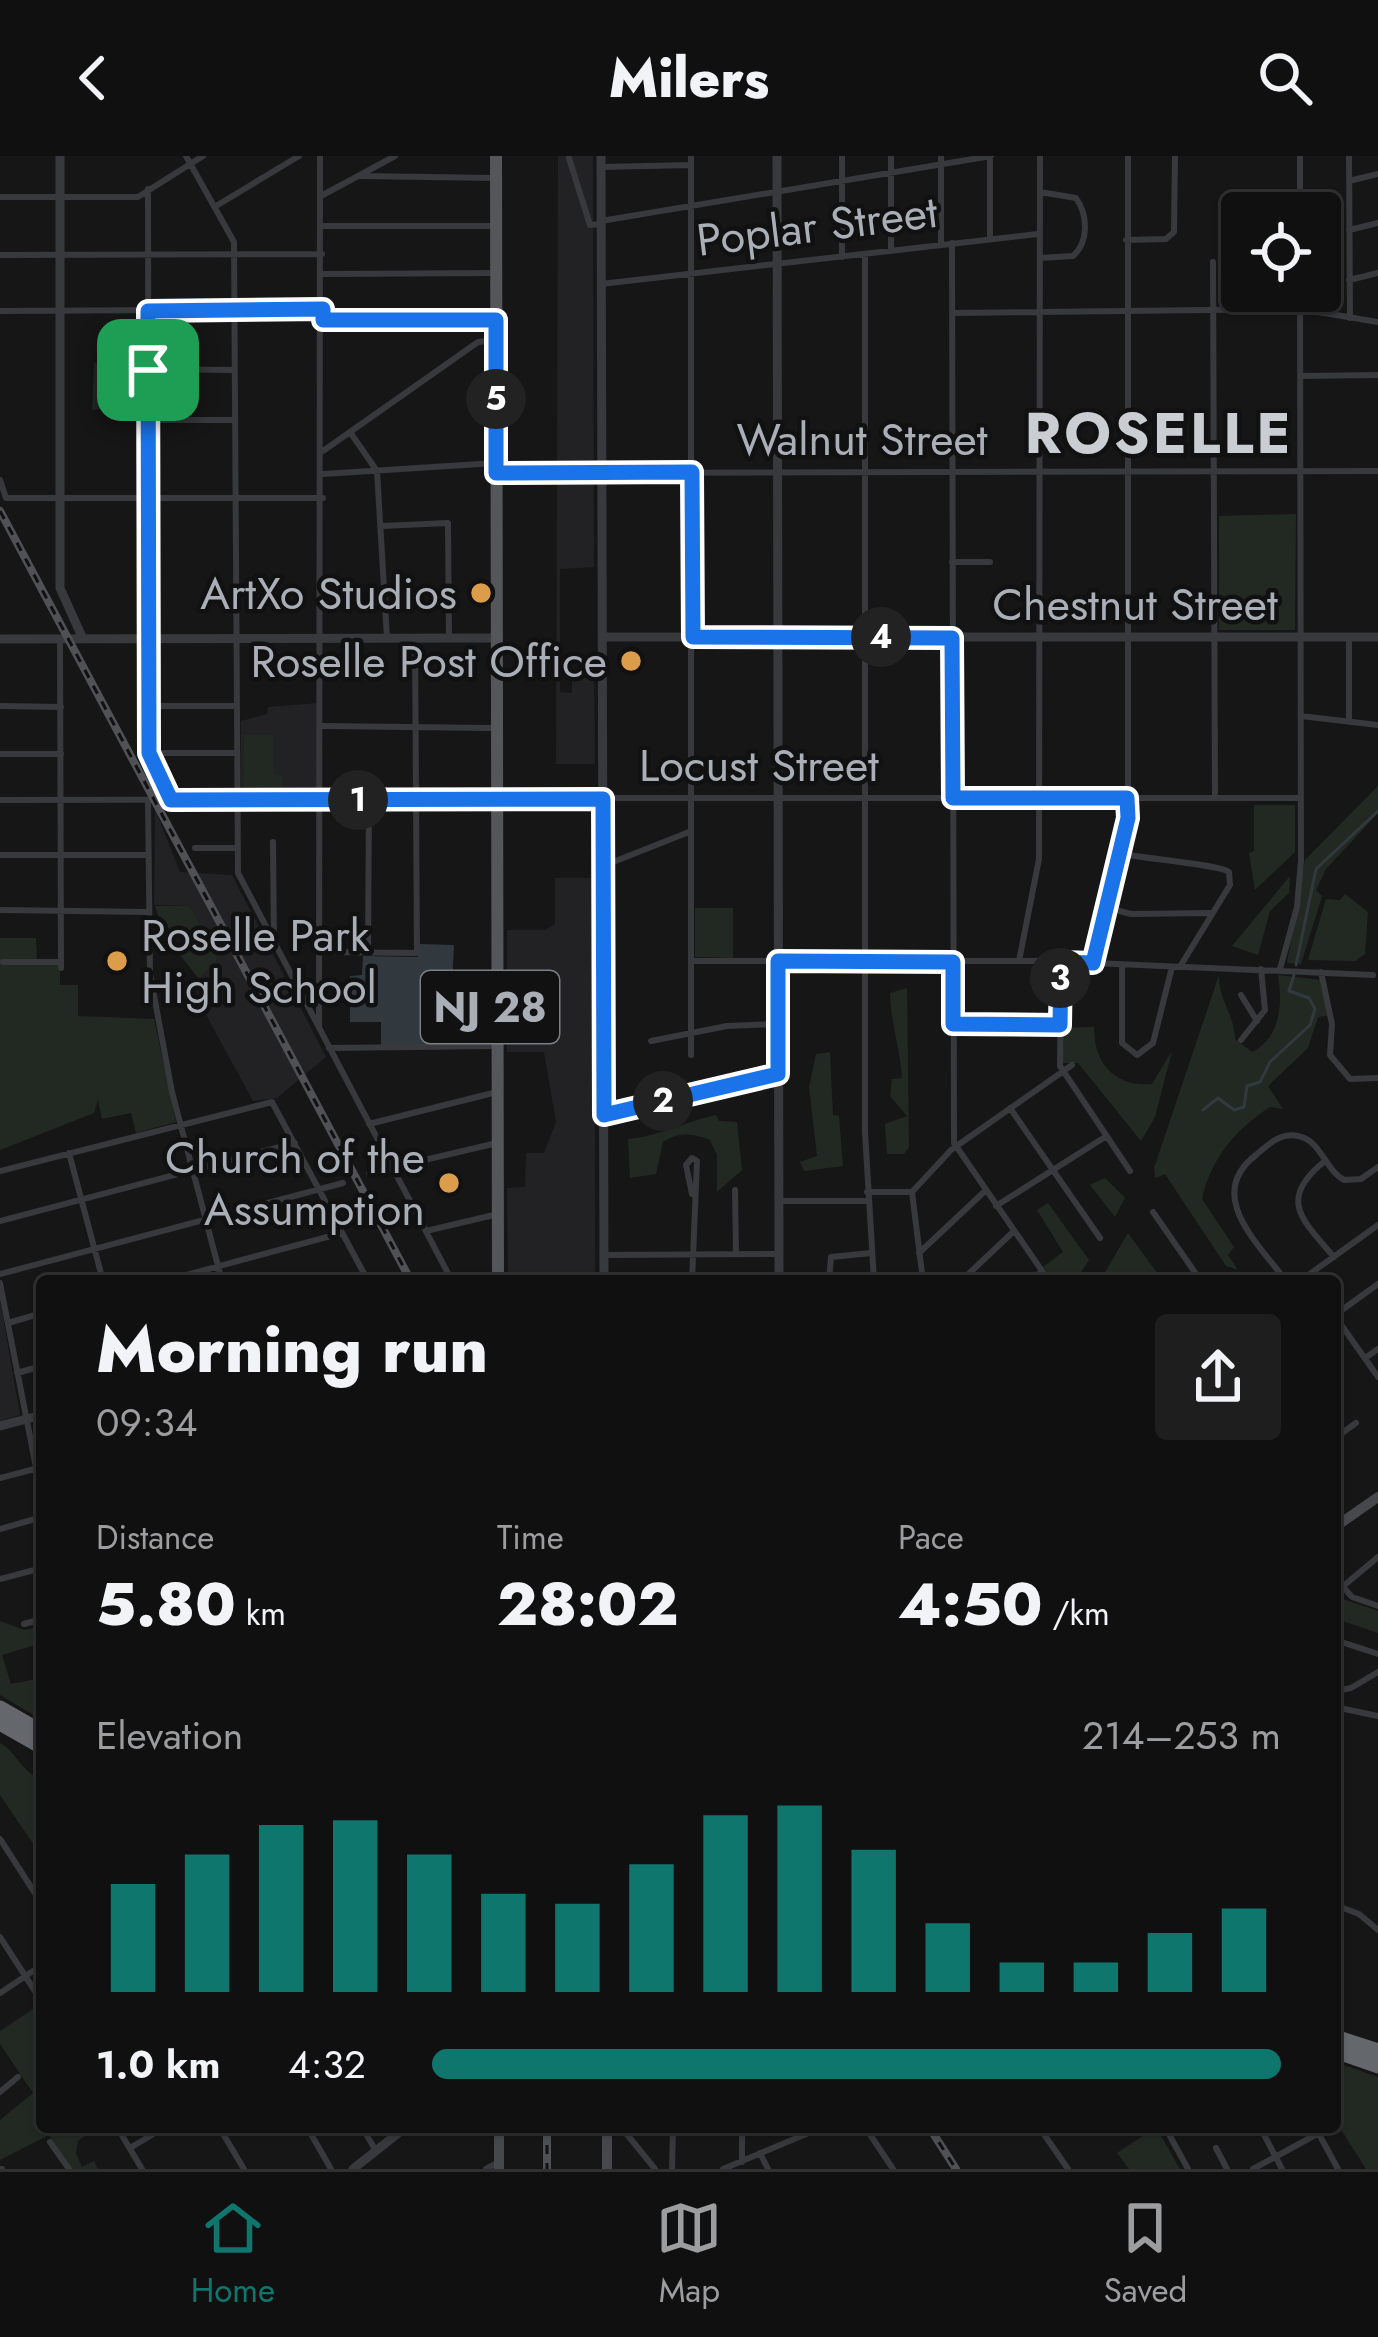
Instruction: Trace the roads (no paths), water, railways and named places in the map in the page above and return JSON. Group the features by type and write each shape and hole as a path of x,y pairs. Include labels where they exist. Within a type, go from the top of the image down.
{"highway":[{"path":"0,1708 36,1729"},
{"path":"0,1723 36,1744"},
{"path":"1341,2039 1378,2051"},
{"path":"1341,2053 1378,2066"}],"main road":[{"name":"NJ 28","path":"492,156 494,1275"},
{"name":"NJ 28","path":"493,638 493,799"},
{"path":"1341,1523 1378,1497"},
{"path":"499,2133 500,2166"},
{"path":"607,2133 607,2169"}],"street":[{"path":"60,156 60,588 83,639"},
{"path":"0,197 138,197 188,160 203,156"},
{"path":"216,206 299,156"},
{"path":"319,1028 323,952 320,156"},
{"path":"321,196 394,156"},
{"path":"777,156 778,1275"},
{"path":"842,156 842,257"},
{"path":"891,156 891,251"},
{"path":"569,158 590,225 941,160 990,156 990,238"},
{"path":"1019,961 1036,878 1040,798 1040,156"},
{"path":"1093,963 1127,798 1128,156"},
{"path":"1126,240 1166,239 1174,232 1175,156"},
{"path":"1300,156 1300,192"},
{"path":"1348,156 1350,318"},
{"path":"188,160 233,236 238,873 449,1275"},
{"path":"941,160 941,244"},
{"path":"604,1275 601,161 691,161 692,1055"},
{"path":"1349,181 1378,174"},
{"path":"360,176 492,178"},
{"path":"148,190 149,753 171,800"},
{"path":"1040,192 1076,198 1084,226 1082,246 1072,256 1040,258"},
{"path":"1349,230 1378,223"},
{"path":"322,226 492,226"},
{"name":"Poplar Street","path":"601,284 1040,234"},
{"path":"952,243 955,1147 1045,1275"},
{"path":"0,255 322,254"},
{"path":"865,254 867,1196 873,1275"},
{"path":"1213,262 1215,798"},
{"path":"1349,280 1378,272"},
{"path":"322,274 492,273"},
{"path":"0,311 323,309"},
{"path":"952,313 1221,310"},
{"path":"1280,969 1299,892 1300,312"},
{"path":"1320,312 1378,322"},
{"path":"323,320 492,320"},
{"path":"323,451 492,340"},
{"path":"148,370 234,370"},
{"path":"1301,376 1378,375"},
{"path":"148,420 234,421"},
{"path":"350,432 377,471 387,638"},
{"name":"Walnut Street","path":"323,474 493,468 541,472 1378,472"},
{"path":"0,480 7,498 323,498"},
{"path":"381,526 448,524 449,638"},
{"path":"952,562 990,562"},
{"path":"1349,637 1349,722"},
{"name":"Chestnut Street","path":"603,638 1378,637"},
{"path":"323,952 417,952 415,638"},
{"path":"0,639 493,638"},
{"path":"3,962 61,965 60,639"},
{"path":"0,706 61,706"},
{"path":"148,706 235,706"},
{"path":"1301,716 1378,725"},
{"path":"323,726 490,728"},
{"path":"149,753 235,753"},
{"path":"0,754 61,754"},
{"name":"Locust Street","path":"0,800 1301,798"},
{"path":"148,800 150,974 180,1124 221,1275"},
{"path":"368,953 369,800"},
{"path":"603,866 690,832"},
{"path":"274,842 274,947"},
{"path":"195,848 236,848"},
{"path":"1119,853 1160,863 1225,868 1231,885 1177,965 1153,1043 1137,1055 1127,1051 1121,1040 1122,964"},
{"path":"0,855 148,855"},
{"path":"1104,907 1131,914 1210,914"},
{"path":"0,910 148,912"},
{"path":"691,961 1019,961 1375,971 1378,983"},
{"path":"1061,962 1062,1072 1130,1171"},
{"path":"1240,1040 1265,1010 1261,969"},
{"path":"1321,970 1333,1063 1350,1079 1378,1078"},
{"path":"1241,995 1257,1022"},
{"path":"651,1042 778,1024"},
{"path":"953,1024 1060,1025"},
{"path":"329,1048 494,1046"},
{"path":"778,1201 912,1192 955,1147 1072,1065"},
{"path":"604,1115 778,1074"},
{"path":"369,1124 494,1092"},
{"path":"0,1171 272,1102 364,1275"},
{"path":"1010,1108 1100,1238"},
{"path":"996,1205 1106,1136"},
{"path":"1282,1275 1237,1215 1234,1182 1245,1163 1284,1136 1310,1141 1349,1181 1378,1166"},
{"path":"0,1222 295,1143"},
{"path":"369,1173 494,1143"},
{"path":"69,1153 101,1275"},
{"path":"692,1194 686,1165 694,1158 692,1275"},
{"path":"1325,1161 1300,1185 1298,1208 1334,1257"},
{"path":"36,1456 0,1278 343,1183"},
{"path":"735,1190 736,1254"},
{"path":"919,1253 985,1191"},
{"path":"912,1192 922,1275"},
{"path":"1153,1212 1198,1275"},
{"path":"426,1231 494,1215"},
{"path":"1311,1275 1378,1225"},
{"path":"967,1275 1014,1231"},
{"path":"188,1275 342,1233"},
{"path":"830,1275 831,1257 871,1253"},
{"path":"604,1255 778,1254"},
{"path":"1038,1275 1042,1271"},
{"path":"1341,1312 1378,1284"},
{"path":"8,1322 36,1315"},
{"path":"1341,1324 1378,1377"},
{"path":"0,1338 10,1335"},
{"path":"1365,1358 1378,1348"},
{"path":"17,1372 36,1367"},
{"path":"0,1426 36,1417"},
{"path":"1341,1434 1356,1423"},
{"path":"0,1478 36,1468"},
{"path":"0,1528 36,1519"},
{"path":"1341,1590 1353,1573 1378,1558"},
{"path":"0,1580 36,1570"},
{"path":"1344,1588 1352,1597 1378,1606"},
{"path":"24,1624 36,1621"},
{"path":"1341,1642 1378,1654"},
{"path":"1341,1690 1378,1672"},
{"path":"1341,1708 1378,1717"},
{"path":"0,1839 36,1895"},
{"path":"1341,1907 1362,1916 1378,1930"},
{"path":"0,1937 36,1992"},
{"path":"0,1994 36,1969"},
{"path":"0,2092 18,2077"},
{"path":"121,2133 142,2169"},
{"path":"130,2148 155,2133"},
{"path":"223,2133 244,2169"},
{"path":"311,2133 332,2169"},
{"path":"366,2133 376,2150"},
{"path":"352,2169 398,2133"},
{"path":"626,2133 655,2169"},
{"path":"672,2169 673,2133"},
{"path":"742,2133 742,2162"},
{"path":"724,2169 803,2133"},
{"path":"869,2133 893,2169"},
{"path":"1043,2133 1068,2169"},
{"path":"1168,2133 1188,2169"},
{"path":"1263,2133 1282,2169"},
{"path":"1253,2169 1312,2133"},
{"path":"1319,2133 1339,2169"},
{"path":"50,2142 69,2169"},
{"path":"1216,2148 1227,2169"},
{"path":"760,2153 768,2169"},
{"path":"485,2169 500,2166"}],"waterway":[{"path":"1296,965 1316,869 1378,811"},
{"path":"1203,1110 1218,1098 1234,1110 1244,1107 1247,1086 1260,1082 1270,1062 1310,1025 1315,1009 1309,998 1289,991 1294,975"}],"railway":[{"path":"0,511 408,1275"},
{"path":"547,2133 547,2169"},
{"path":"933,2133 956,2169"}],"place":[{"name":"ArtXo Studios","path":"481,593"},
{"name":"Roselle Post Office","path":"631,661"},
{"name":"Roselle Park High School","path":"117,961"},
{"name":"Church of the Assumption","path":"449,1183"}],"district":[{"name":"ROSELLE","path":"1159,433"}]}
